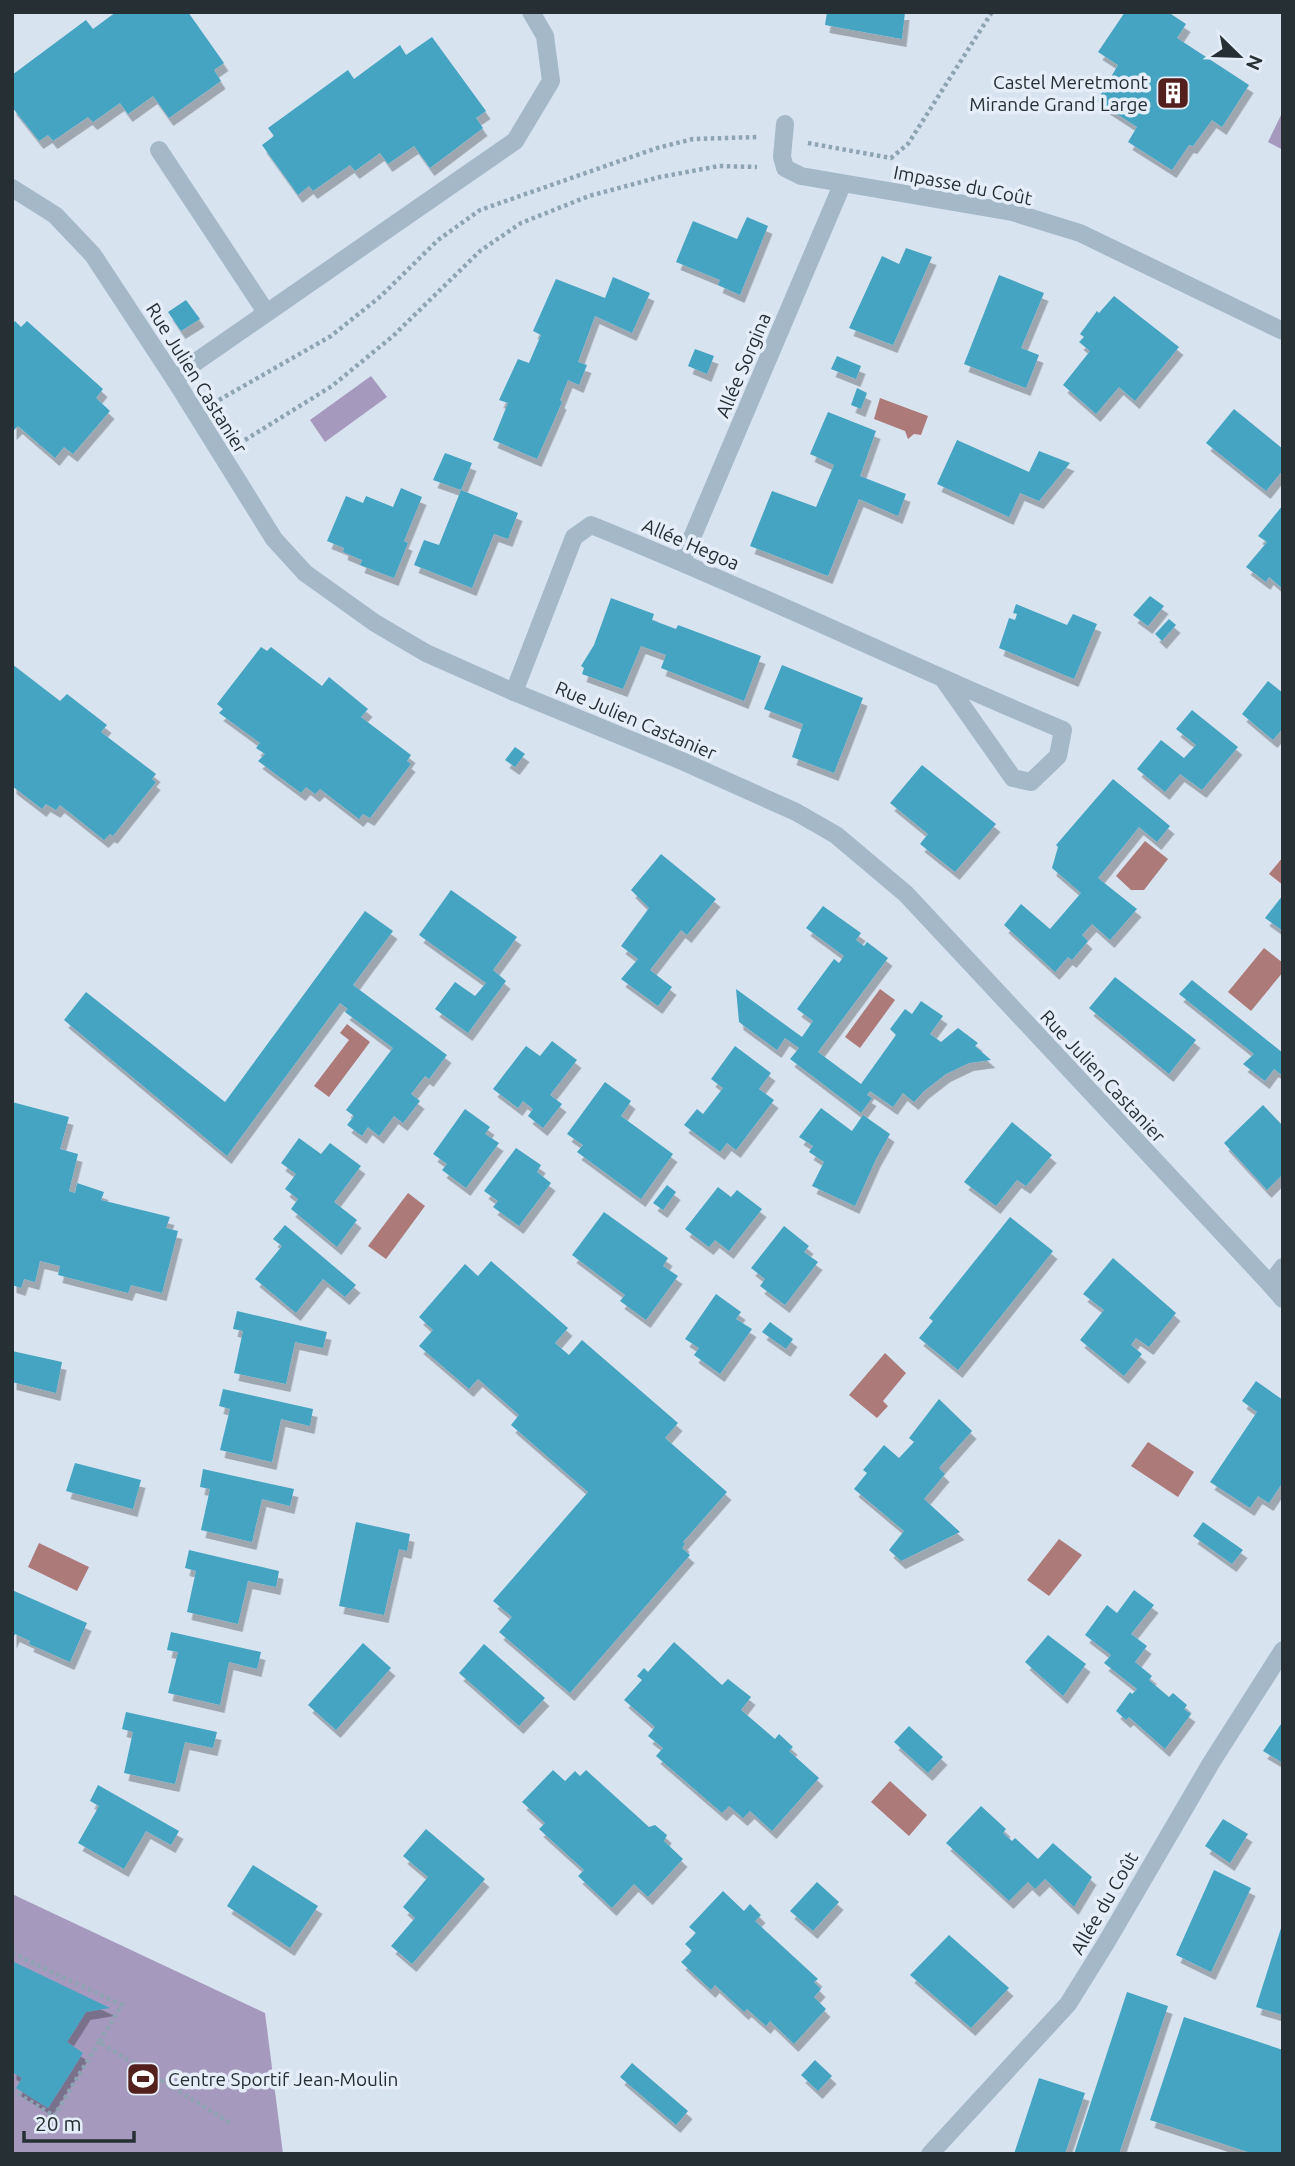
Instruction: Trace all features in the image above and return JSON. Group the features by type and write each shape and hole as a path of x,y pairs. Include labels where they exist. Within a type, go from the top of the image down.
{"street":[{"path":"174,380 266,312 514,141 551,81 545,36 531,12"},
{"path":"784,132 782,157 785,168"},
{"path":"159,150 266,312"},
{"name":"Impasse du Coût","path":"785,168 801,176 842,185 1012,212 1080,233 1283,331"},
{"name":"Allée Sorgina","path":"682,561 842,185"},
{"name":"Rue Julien Castanier","path":"12,188 55,215 93,256 274,539 305,573 375,623 416,647 514,692 796,812 836,835 906,894 1269,1284"},
{"name":"Allée Hegoa","path":"514,692 574,537 591,525 682,561 944,680 1063,730 1058,756 1031,782 1013,778 944,680"},
{"path":"1283,1267 1269,1284 1283,1299"},
{"name":"Allée du Coût","path":"930,2154 1068,2004 1211,1763 1283,1650"}],"path":[{"path":"215,403 331,337 381,296 439,240 480,210 657,148 693,139 762,137 784,132 891,158 908,144 992,12"},
{"path":"222,455 332,386 393,336 480,251 521,223 589,195 660,177 719,166 785,168"},
{"path":"12,1953 122,2005 54,2116 12,2090"},
{"path":"99,2042 232,2124"}],"shaded area":[{"path":"1283,111 1283,150 1268,142"},
{"path":"371,376 387,397 325,442 310,420"},
{"path":"880,398 928,416 921,435 914,434 908,439 905,431 874,419"},
{"path":"1145,841 1168,859 1144,890 1131,890 1116,876"},
{"path":"1283,857 1283,885 1269,874"},
{"path":"1264,948 1283,963 1283,972 1251,1011 1228,992"},
{"path":"880,989 895,1000 860,1048 845,1037"},
{"path":"347,1024 370,1042 329,1097 314,1086 349,1040 340,1033"},
{"path":"408,1193 425,1206 386,1259 368,1246"},
{"path":"885,1353 906,1373 883,1401 888,1406 877,1418 849,1395"},
{"path":"1148,1442 1194,1472 1178,1497 1131,1466"},
{"path":"1059,1539 1082,1555 1049,1596 1027,1580"},
{"path":"39,1543 89,1567 77,1591 28,1567"},
{"path":"890,1781 927,1815 909,1836 871,1802"},
{"name":"Centre Sportif Jean-Moulin","path":"12,1894 265,2013 283,2154 12,2154"}],"building":[{"path":"116,12 188,12 224,63 214,70 221,81 169,118 153,96 128,114 120,103 93,122 88,117 53,141 48,135 39,141 12,107 12,75 86,20 93,29"},
{"path":"827,12 905,12 902,39 825,25"},
{"name":"Castel Meretmont Mirande Grand Large","path":"1125,12 1168,12 1186,24 1177,38 1249,85 1222,127 1212,120 1193,146 1189,145 1172,170 1128,142 1137,127 1097,101 1118,65 1098,52"},
{"path":"432,37 486,111 476,118 483,128 430,168 414,146 388,164 380,153 355,171 350,165 313,191 309,186 298,195 262,145 274,136 268,128 348,70 354,79 400,45 406,55"},
{"path":"747,217 768,226 740,295 718,285 720,280 676,262 693,221 737,239"},
{"path":"906,248 932,257 893,345 849,328 882,256 899,264"},
{"path":"999,275 1044,293 1021,348 1039,355 1026,388 964,364"},
{"path":"613,277 650,293 632,333 595,316 578,362 587,365 579,385 568,380 560,400 562,402 537,459 493,440 508,403 499,400 518,359 529,363 541,335 533,331 556,279 605,298"},
{"path":"1114,296 1179,347 1135,401 1119,387 1096,414 1063,385 1090,351 1079,342 1084,337 1080,334 1097,311 1099,313"},
{"path":"186,300 200,319 181,331 168,312"},
{"path":"15,321 21,327 27,321 103,389 96,398 110,411 73,454 64,447 55,458 18,426 12,432 12,324"},
{"path":"695,349 714,356 707,374 688,366"},
{"path":"837,356 861,366 856,379 831,369"},
{"path":"857,388 867,393 861,409 851,405"},
{"path":"1234,409 1283,449 1283,470 1266,491 1206,443"},
{"path":"828,412 876,431 860,476 906,494 898,516 859,499 828,576 750,546 772,491 816,507 834,465 810,454"},
{"path":"957,440 1029,472 1039,451 1070,463 1039,501 1020,493 1009,517 937,484"},
{"path":"445,453 472,463 461,490 433,480"},
{"path":"401,488 422,497 404,541 408,543 394,578 360,565 362,560 327,541 346,496 363,503 366,496 393,507"},
{"path":"461,490 518,513 508,539 494,534 472,588 414,565 424,540 439,545"},
{"path":"1283,505 1283,589 1269,577 1266,582 1246,567 1267,542 1258,536"},
{"path":"1150,596 1164,606 1148,626 1133,615"},
{"path":"611,598 654,614 652,620 676,629 678,625 761,656 744,701 661,668 666,655 641,646 623,689 582,674 584,668 581,666 594,645"},
{"path":"1016,604 1067,625 1073,614 1097,624 1074,679 999,648 1009,618 1015,620 1017,614 1013,613"},
{"path":"1169,619 1176,625 1162,641 1155,634"},
{"path":"261,647 267,651 271,647 322,686 329,677 368,709 361,717 411,755 407,761 411,764 370,818 363,814 359,819 320,789 315,794 306,787 301,793 258,761 265,754 256,748 260,743 219,713 223,709 217,704"},
{"path":"12,664 60,701 67,694 107,725 101,732 156,774 152,779 156,782 113,836 110,834 104,840 60,805 56,810 46,804 42,809 12,786"},
{"path":"782,665 863,698 834,773 792,757 803,724 764,709"},
{"path":"1268,681 1283,693 1283,728 1273,740 1242,714"},
{"path":"1192,710 1238,747 1202,790 1180,774 1165,792 1137,769 1161,740 1184,758 1196,745 1176,729"},
{"path":"515,747 525,754 515,767 505,760"},
{"path":"922,765 996,824 955,872 920,844 928,834 890,803"},
{"path":"1113,779 1170,826 1157,842 1139,827 1098,878 1137,909 1110,940 1092,924 1082,935 1088,941 1072,960 1068,957 1055,972 1004,925 1021,904 1050,929 1081,893 1052,868 1058,847 1056,845"},
{"path":"661,854 716,899 687,935 681,930 650,970 672,987 658,1006 621,979 638,959 621,946 649,908 631,890"},
{"path":"451,890 517,937 493,970 506,981 468,1033 435,1009 455,982 475,996 486,983 419,935"},
{"path":"1283,895 1283,931 1265,918"},
{"path":"823,906 861,933 856,940 864,946 867,942 888,958 818,1052 861,1084 896,1035 890,1029 905,1009 912,1014 921,1001 943,1016 930,1034 941,1042 958,1028 978,1043 975,1046 991,1060 969,1063 946,1074 914,1102 903,1093 893,1107 870,1091 867,1095 872,1098 861,1113 790,1059 799,1048 785,1038 777,1050 739,1022 736,989 802,1037 813,1021 797,1009 834,959 839,963 844,956 806,928"},
{"path":"365,911 393,931 353,985 447,1055 429,1079 425,1076 411,1094 420,1101 403,1123 394,1116 379,1136 368,1127 362,1136 347,1125 354,1116 346,1110 393,1048 345,1012 348,1009 340,1003 227,1156 64,1020 86,992 225,1102"},
{"path":"1115,977 1196,1040 1169,1074 1089,1008"},
{"path":"1192,980 1283,1053 1283,1076 1274,1069 1265,1081 1243,1064 1254,1054 1179,994"},
{"path":"552,1041 577,1060 550,1095 562,1104 543,1128 528,1116 533,1109 523,1101 518,1108 493,1089 526,1046 540,1056"},
{"path":"735,1046 771,1073 759,1089 774,1100 736,1150 727,1143 720,1152 684,1125 697,1109 703,1114 723,1088 711,1079"},
{"path":"605,1082 631,1101 621,1116 673,1154 641,1199 577,1152 583,1145 567,1134"},
{"path":"12,1102 69,1117 60,1149 78,1154 69,1191 75,1193 77,1183 104,1192 101,1200 170,1217 166,1228 178,1231 162,1293 131,1285 128,1293 58,1275 60,1266 40,1261 35,1282 24,1279 21,1288 12,1285"},
{"path":"1263,1105 1283,1126 1283,1174 1267,1190 1224,1143"},
{"path":"821,1108 852,1131 863,1115 890,1134 855,1206 812,1186 824,1162 809,1152 813,1146 799,1137"},
{"path":"465,1109 490,1127 485,1134 499,1143 466,1188 442,1170 447,1164 433,1154"},
{"path":"1012,1122 1052,1155 1026,1186 1017,1180 996,1206 964,1182"},
{"path":"299,1138 321,1154 330,1143 361,1166 334,1202 357,1220 337,1247 291,1209 298,1199 285,1189 296,1174 281,1163"},
{"path":"516,1148 541,1165 537,1172 551,1183 519,1226 493,1207 498,1201 484,1191"},
{"path":"667,1185 676,1192 663,1210 653,1203"},
{"path":"718,1187 731,1197 737,1190 762,1209 729,1251 715,1240 709,1247 685,1229"},
{"path":"604,1212 668,1258 663,1266 678,1276 646,1320 620,1301 625,1295 572,1255"},
{"path":"1010,1217 1053,1251 958,1370 919,1338 933,1321 929,1318"},
{"path":"285,1225 356,1285 345,1297 323,1279 296,1313 255,1279 282,1246 273,1239"},
{"path":"784,1226 809,1246 804,1252 818,1262 785,1305 760,1286 765,1279 751,1268"},
{"path":"1113,1258 1176,1313 1149,1347 1136,1338 1131,1345 1142,1354 1124,1376 1080,1340 1104,1310 1083,1294"},
{"path":"491,1261 568,1328 555,1343 569,1355 582,1340 678,1423 665,1438 727,1492 683,1542 685,1544 682,1548 690,1555 570,1693 499,1632 512,1617 493,1601 588,1492 511,1425 519,1415 478,1379 469,1389 419,1346 433,1330 419,1317 465,1264 478,1276"},
{"path":"716,1294 741,1312 736,1319 752,1329 720,1374 694,1355 699,1348 685,1339"},
{"path":"237,1311 327,1332 323,1348 295,1342 286,1384 234,1373 243,1331 233,1329"},
{"path":"770,1322 793,1339 786,1349 762,1332"},
{"path":"12,1351 62,1362 56,1393 12,1382"},
{"path":"1256,1381 1283,1400 1283,1482 1269,1503 1258,1496 1250,1508 1210,1482 1257,1412 1242,1401"},
{"path":"223,1389 313,1409 310,1426 281,1419 272,1462 220,1450 230,1409 219,1406"},
{"path":"939,1399 972,1431 939,1468 945,1474 924,1499 960,1532 901,1561 889,1550 904,1531 854,1489 867,1473 863,1470 884,1445 899,1458 914,1442 909,1438"},
{"path":"75,1463 141,1480 133,1509 66,1491"},
{"path":"203,1469 294,1489 290,1506 262,1499 252,1542 201,1530 210,1489 200,1487"},
{"path":"356,1522 410,1534 407,1551 399,1549 384,1615 339,1606"},
{"path":"1203,1522 1243,1550 1232,1564 1193,1536"},
{"path":"189,1550 279,1571 276,1587 248,1581 238,1624 187,1612 196,1571 185,1568"},
{"path":"12,1590 87,1623 70,1662 29,1644 30,1641 15,1634 12,1641"},
{"path":"1134,1590 1154,1605 1131,1634 1147,1646 1135,1662 1152,1676 1149,1680 1169,1697 1173,1693 1187,1705 1184,1709 1191,1714 1165,1749 1129,1717 1126,1720 1116,1711 1130,1692 1132,1694 1137,1689 1104,1663 1111,1655 1085,1635 1107,1605 1117,1613"},
{"path":"171,1632 261,1652 257,1669 229,1662 220,1705 168,1693 178,1652 167,1650"},
{"path":"1048,1635 1086,1664 1063,1696 1025,1662"},
{"path":"674,1642 722,1685 728,1679 751,1697 741,1710 775,1739 779,1734 793,1747 789,1751 819,1778 772,1831 750,1811 743,1818 729,1806 722,1813 656,1756 663,1748 648,1736 655,1727 624,1700 642,1680 637,1676 644,1668 648,1672"},
{"path":"363,1643 391,1668 336,1730 308,1705"},
{"path":"484,1644 545,1698 519,1726 459,1673"},
{"path":"126,1712 217,1732 213,1748 185,1742 175,1784 124,1773 133,1732 122,1729"},
{"path":"1283,1721 1283,1763 1263,1751"},
{"path":"909,1726 943,1757 928,1773 894,1742"},
{"path":"553,1770 565,1781 575,1771 580,1776 586,1770 649,1827 655,1825 667,1835 664,1841 683,1859 648,1897 634,1884 612,1908 578,1876 584,1870 539,1829 545,1823 522,1802"},
{"path":"98,1785 179,1831 171,1845 146,1831 124,1869 78,1843 99,1806 90,1801"},
{"path":"981,1806 1006,1829 1003,1833 1012,1841 1015,1838 1038,1859 1053,1843 1092,1877 1074,1907 1045,1879 1035,1889 1028,1882 1009,1901 946,1843"},
{"path":"1223,1819 1248,1834 1230,1863 1205,1846"},
{"path":"426,1829 485,1879 412,1964 391,1946 415,1918 403,1907 428,1877 403,1856"},
{"path":"253,1865 318,1906 290,1948 227,1906"},
{"path":"1214,1870 1251,1888 1211,1972 1176,1955"},
{"path":"817,1882 839,1902 813,1931 790,1911"},
{"path":"723,1891 744,1911 750,1904 761,1915 755,1921 818,1979 814,1982 821,1989 814,1997 826,2009 794,2044 770,2021 766,2026 747,2009 744,2012 715,1985 711,1990 681,1962 692,1951 685,1944 696,1933 689,1927"},
{"path":"1283,1922 1283,2015 1256,2007"},
{"path":"949,1935 1009,1988 971,2028 910,1975"},
{"path":"12,1961 110,2008 86,2012 67,2042 83,2053 48,2108 16,2088 22,2078 12,2072"},
{"path":"1127,1992 1168,2006 1119,2154 1074,2154"},
{"path":"1184,2017 1283,2050 1283,2154 1254,2154 1150,2120"},
{"path":"815,2060 832,2076 818,2091 801,2075"},
{"path":"632,2063 688,2111 676,2125 620,2077"},
{"path":"1039,2078 1085,2093 1065,2154 1014,2154"}],"place":[{"name":"Castel Meretmont Mirande Grand Large","path":"1173,93"},
{"name":"Centre Sportif Jean-Moulin","path":"143,2079"}]}
